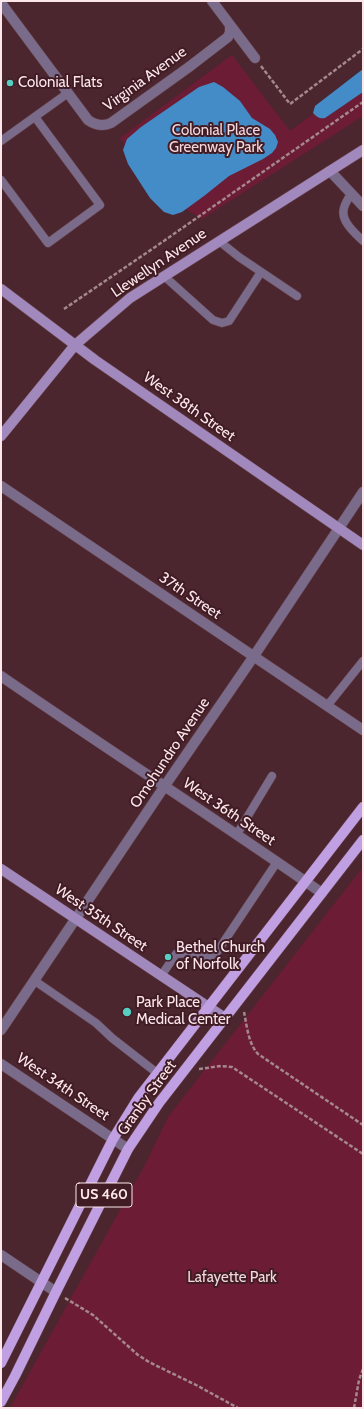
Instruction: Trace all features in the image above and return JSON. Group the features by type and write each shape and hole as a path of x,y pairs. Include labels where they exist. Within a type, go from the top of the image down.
{"main road":[{"name":"Granby Street","path":"1,1363 113,1139 139,1096 363,807"},
{"name":"Granby Street","path":"1,1402 128,1149 152,1113 363,840"}],"street":[{"path":"212,1 255,58"},
{"name":"Virginia Avenue","path":"1,3 88,120 100,126 107,125 228,37 230,26"},
{"name":"Llewellyn Avenue","path":"1,436 75,345 130,298 363,150"},
{"path":"330,171 363,206"},
{"name":"West 38th Street","path":"1,288 95,360 363,545"},
{"name":"37th Street","path":"1,486 363,730"},
{"name":"Omohundro Avenue","path":"1,1030 363,492"},
{"name":"West 36th Street","path":"1,676 164,787 237,834 322,893"},
{"name":"West 35th Street","path":"1,869 225,1018"},
{"name":"West 34th Street","path":"1,1064 128,1149"},
{"path":"1,1255 56,1292"}],"lane":[{"path":"1,141 68,93"},
{"path":"1,180 48,244 100,205 35,117"},
{"path":"351,193 343,209 343,216 346,223 363,241"},
{"path":"220,241 239,257 297,296"},
{"path":"164,276 213,320 222,323 229,321 261,272"},
{"path":"327,706 363,662"},
{"path":"237,834 272,776"},
{"path":"161,976 176,954 190,953 207,958 217,952 277,862"},
{"path":"35,981 96,1023 112,1038 157,1073"}],"path":[{"path":"255,58 290,104 363,49"},
{"path":"64,309 363,102"},
{"path":"244,1008 250,1040 253,1048 258,1054 363,1125"},
{"path":"188,1066 192,1070 221,1066 232,1068 363,1154"},
{"path":"56,1292 93,1315 138,1355 238,1408"},
{"path":"354,1408 359,1380 363,1369"}],"green space":[{"name":"Colonial Place Greenway Park","path":"232,55 290,131 363,77 363,116 202,219 160,193 120,138"},
{"name":"Lafayette Park","path":"363,867 363,1408 10,1408 146,1163 168,1117"}],"water":[{"path":"363,69 363,92 325,118 318,117 313,113 315,106"},
{"path":"214,82 223,87 240,101 252,118 270,129 278,142 276,148 272,153 263,159 229,176 182,212 173,215 164,212 150,198 128,164 123,150 127,139 141,127 199,87"}],"place":[{"name":"Colonial Flats","path":"10,83"},
{"name":"Bethel Church of Norfolk","path":"168,957"},
{"name":"Park Place Medical Center","path":"127,1012"}]}
